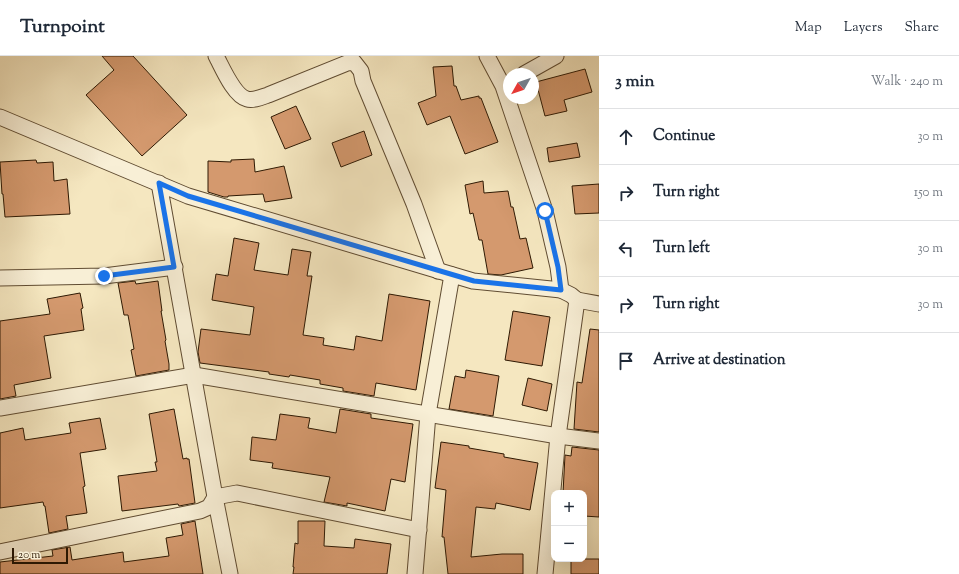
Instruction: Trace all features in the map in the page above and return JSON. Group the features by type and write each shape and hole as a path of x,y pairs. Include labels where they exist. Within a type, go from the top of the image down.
{"street":[{"path":"216,56 226,76 237,92 246,99 268,95 346,60 354,62 361,71 363,81 414,204 445,273 428,414 415,574"},
{"path":"487,56 503,80"},
{"path":"535,68 556,56"},
{"path":"512,104 545,211 558,267 561,290"},
{"path":"0,117 188,196 474,281 561,290 577,300 599,304"},
{"path":"159,183 230,574"},
{"path":"0,278 104,276 174,267"},
{"path":"545,574 558,436 577,300"},
{"path":"0,408 194,375 558,436 599,441"},
{"path":"0,552 200,511 209,507 215,497 237,493 419,530"}],"building":[{"path":"102,56 133,56 187,115 142,156 86,95 114,70"},
{"path":"452,66 454,86 456,86 461,100 479,96 479,98 481,98 498,142 465,154 450,116 427,125 418,103 436,96 433,67"},
{"path":"585,69 592,92 564,100 567,111 545,116 539,93 539,81"},
{"path":"296,106 311,139 285,149 271,117"},
{"path":"364,131 372,155 341,167 332,143"},
{"path":"577,143 580,157 549,162 547,148"},
{"path":"254,159 255,172 284,166 292,198 265,202 263,194 224,197 208,192 208,161 231,162 231,160"},
{"path":"36,160 37,163 53,162 54,181 67,179 70,214 5,217 0,162"},
{"path":"483,181 484,193 508,191 520,239 526,238 533,268 501,275 488,274 482,240 479,240 473,213 470,214 465,185"},
{"path":"599,184 599,213 575,214 572,186"},
{"path":"234,238 259,243 254,270 288,275 292,249 311,252 307,276 312,276 303,335 324,338 323,345 354,350 356,336 382,341 389,294 430,301 416,390 376,383 374,396 343,391 343,388 320,384 320,380 290,375 289,377 269,374 269,372 200,363 198,352 201,329 250,335 254,307 212,300 216,274 228,276"},
{"path":"135,281 136,284 158,281 169,370 136,376 131,350 134,349 128,315 124,315 118,283"},
{"path":"80,293 83,308 81,309 84,330 44,336 51,378 14,385 16,396 0,399 0,321 50,314 47,299"},
{"path":"513,311 550,317 542,366 505,360"},
{"path":"590,329 599,330 599,432 574,429 577,382 582,383"},
{"path":"466,370 499,376 493,416 449,409 455,376 465,378"},
{"path":"528,378 552,384 547,411 522,405"},
{"path":"174,409 183,459 189,459 195,503 179,506 178,504 122,511 118,476 157,471 155,462 157,462 149,414"},
{"path":"340,409 371,414 371,418 413,424 405,482 391,479 385,511 347,503 347,506 324,502 330,477 272,468 273,463 250,460 252,437 276,440 280,414 310,418 308,428 336,433"},
{"path":"100,418 106,449 80,453 87,513 66,516 68,529 49,533 45,506 43,502 0,508 0,433 23,428 25,440 71,433 69,423"},
{"path":"441,442 469,446 469,448 504,454 504,457 538,463 530,510 496,503 495,509 476,507 471,557 502,554 523,554 523,574 448,574 444,537 442,537 446,490 435,488"},
{"path":"572,447 599,450 599,517 587,516 587,490 563,490 565,455 571,456"},
{"path":"195,521 203,574 0,574 0,562 53,556 52,550 70,547 72,560 123,552 124,562 169,556 166,538 183,535 181,524"},
{"path":"298,521 325,521 324,546 354,548 355,539 391,544 387,574 293,574 295,543 298,544"},
{"path":"587,559 599,559 599,574 571,574 571,562 587,562"}],"route":[{"path":"104,276 174,267 159,183 188,196 474,281 561,290 558,267 545,211"}]}
